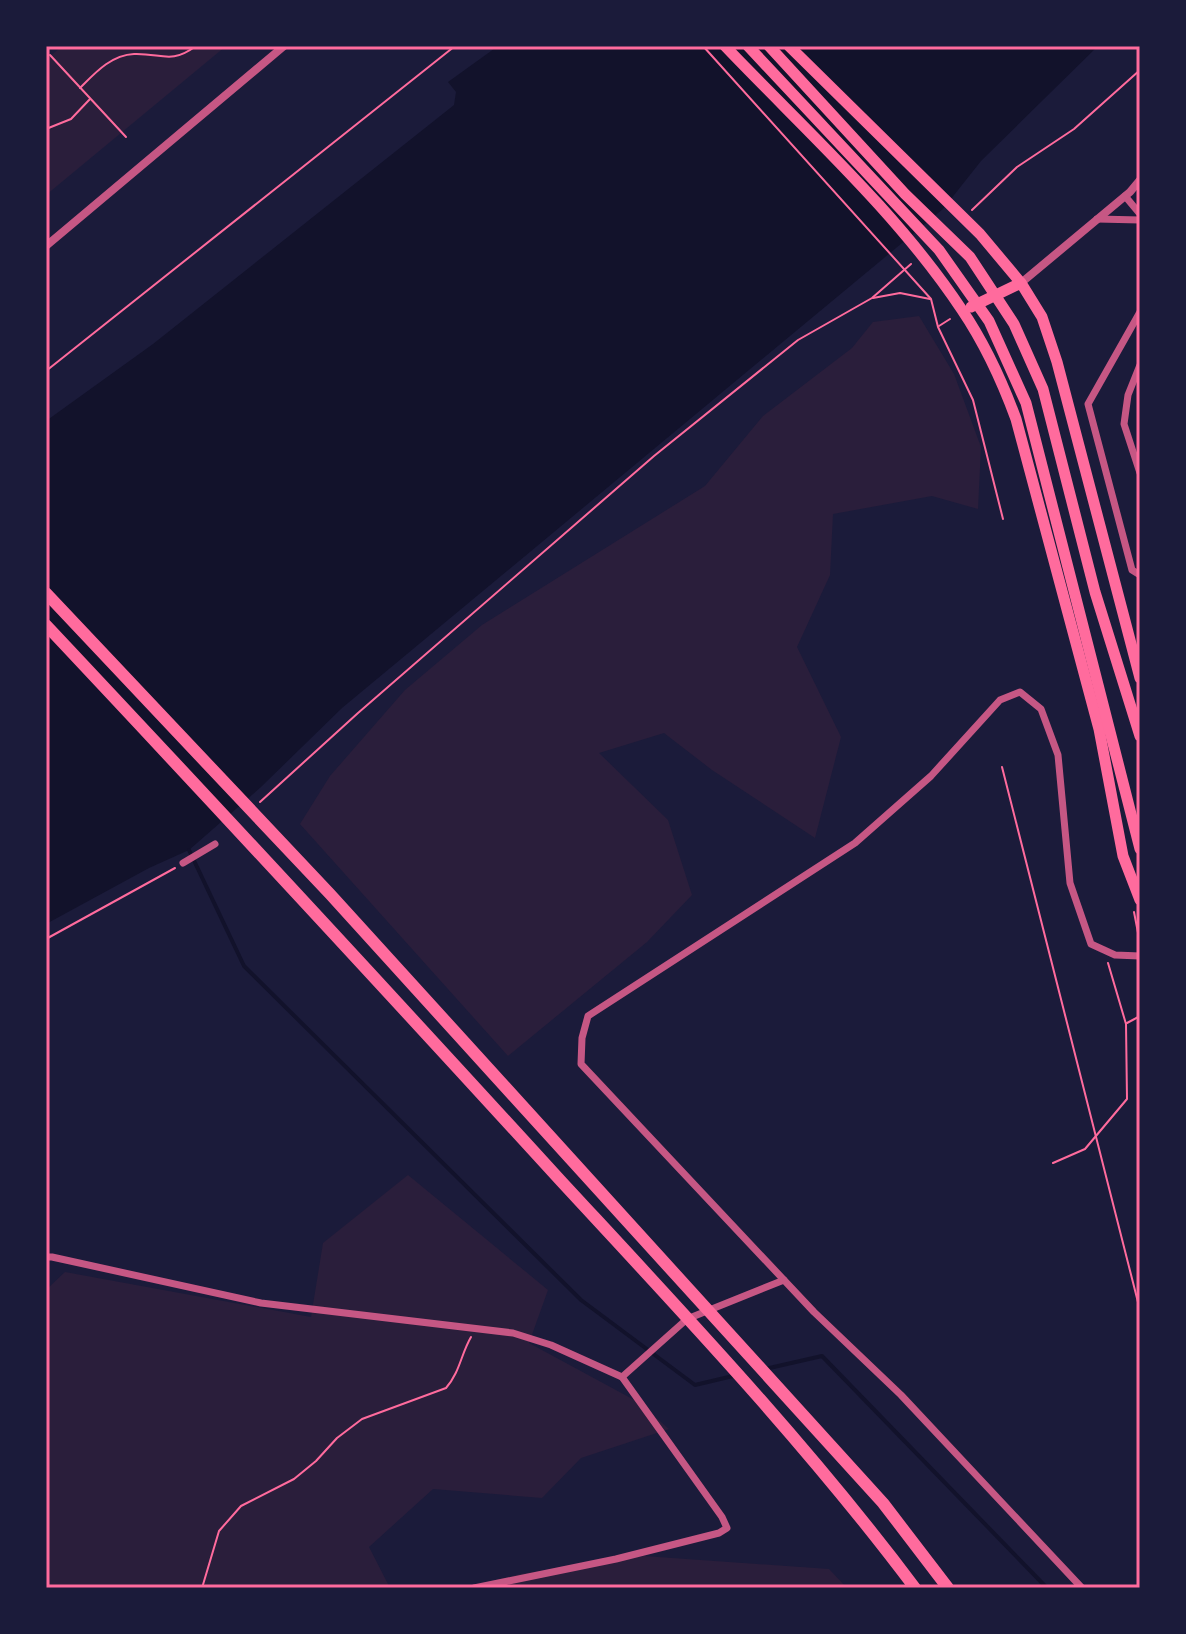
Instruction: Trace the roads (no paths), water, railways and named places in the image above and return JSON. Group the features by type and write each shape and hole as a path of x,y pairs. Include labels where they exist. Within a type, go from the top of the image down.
{"highway":[{"path":"46,593 330,894 883,1503 948,1588"},
{"path":"46,625 664,1293 863,1518 915,1588"}],"main road":[{"path":"725,46 890,218 963,311 998,371 1016,419 1099,729 1123,856 1136,902"},
{"path":"748,46 939,250 989,321 1026,403 1140,849"},
{"path":"769,46 905,194 970,257 1014,324 1043,389 1095,592 1140,736"},
{"path":"789,46 980,234 1021,283 1042,317 1057,362 1140,678"},
{"path":"963,311 1021,283"}],"street":[{"path":"46,246 284,46"},
{"path":"1021,283 1140,180"},
{"path":"1125,196 1140,217"},
{"path":"1097,219 1140,217"},
{"path":"1140,312 1088,404 1132,570 1140,575"},
{"path":"1140,365 1128,395 1124,424 1140,473"},
{"path":"1082,1588 901,1395 814,1312 581,1064 582,1038 588,1016 855,843 931,776 1000,700 1020,692 1041,709 1058,755 1070,883 1091,944 1115,955 1140,956"},
{"path":"183,863 215,844"},
{"path":"46,1257 261,1303 513,1333 551,1345 622,1377 727,1528 719,1533 616,1559 474,1588"},
{"path":"622,1377 687,1319 784,1280"}],"waterway":[{"path":"189,850 244,966 581,1300 695,1385 733,1376"},
{"path":"765,1369 822,1356 1047,1588"}]}
